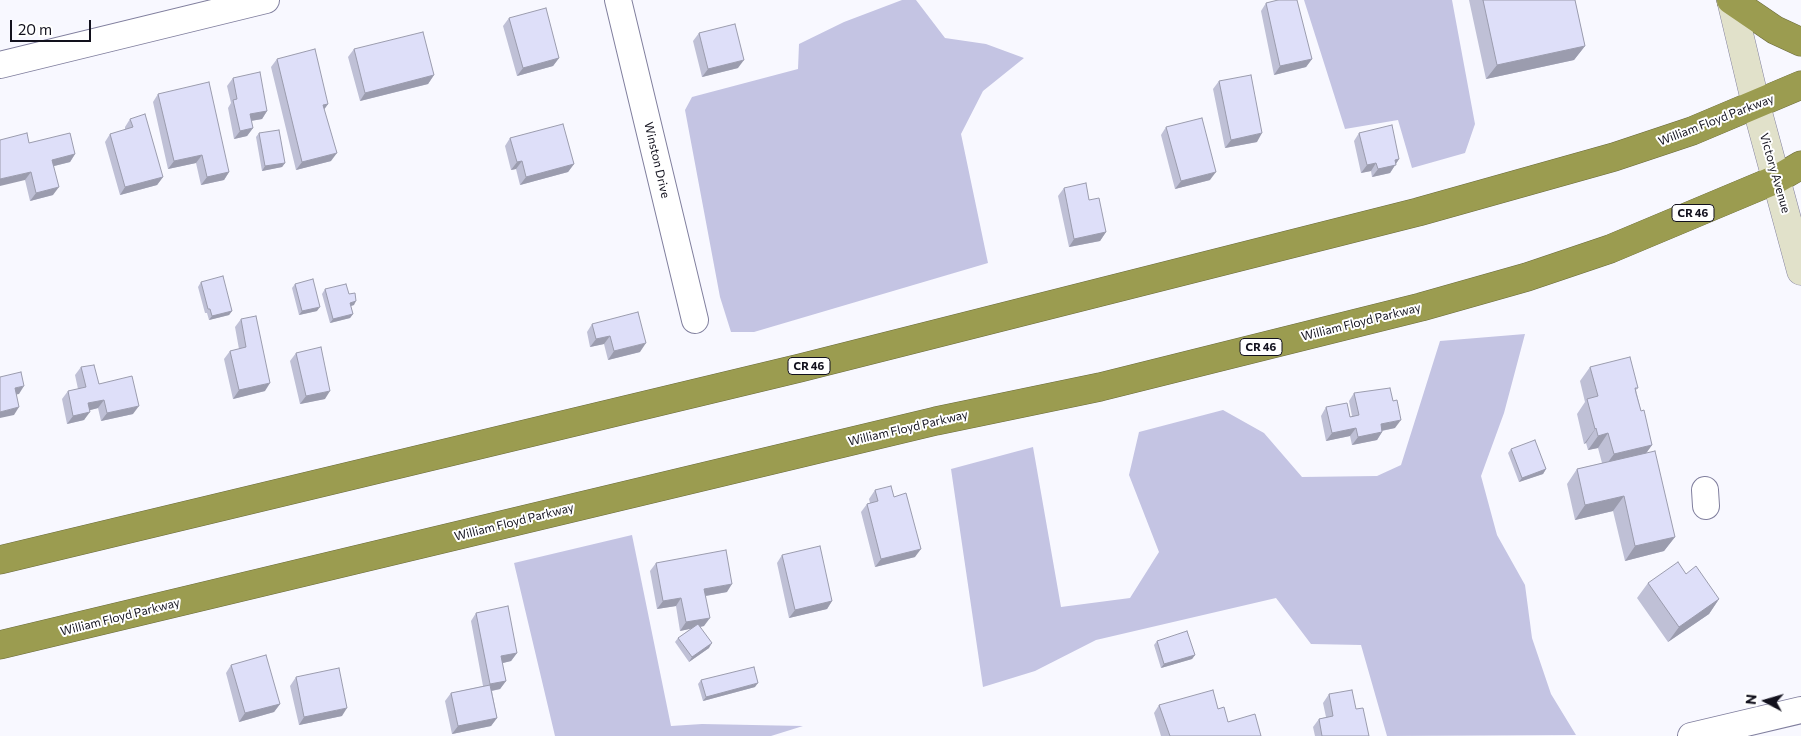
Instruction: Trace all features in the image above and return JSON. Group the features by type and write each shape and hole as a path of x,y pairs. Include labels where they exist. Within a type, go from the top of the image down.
{"highway":[{"path":"1731,0 1775,30 1801,42"},
{"name":"William Floyd Parkway","path":"0,560 791,370 1418,212 1614,158 1692,132 1801,86"},
{"name":"William Floyd Parkway","path":"0,646 926,423 1100,387 1421,306 1527,276 1610,249 1777,179 1801,165"}],"street":[{"path":"0,65 266,0"},
{"name":"Winston Drive","path":"618,0 695,320"},
{"name":"Victory Avenue","path":"1731,0 1756,105 1801,271"},
{"path":"1691,736 1801,710"}],"shaded area":[{"path":"902,0 916,0 945,38 986,44 1024,58 983,91 961,134 988,263 754,332 731,332 720,297 685,110 692,97 798,69 799,44 844,22"},
{"path":"1304,0 1452,0 1475,124 1465,153 1412,168 1398,120 1345,129"},
{"path":"1525,334 1504,413 1481,476 1497,535 1525,585 1532,638 1551,694 1576,735 1387,736 1361,645 1311,644 1276,598 1096,640 1035,671 983,687 951,469 1033,447 1061,607 1130,598 1159,552 1129,475 1139,432 1223,410 1264,433 1302,477 1377,476 1401,465 1440,341"},
{"path":"632,535 671,726 702,724 803,726 771,736 555,736 514,563"}],"building":[{"path":"1278,0 1297,0 1312,59 1280,66 1266,3"},
{"path":"1483,0 1575,0 1585,46 1497,65"},
{"path":"546,8 559,58 523,68 509,18"},
{"path":"735,24 744,60 708,69 699,33"},
{"path":"423,32 434,75 365,93 354,49"},
{"path":"315,49 328,104 323,105 337,153 302,162 277,59"},
{"path":"260,72 267,111 250,114 253,128 240,131 233,100 237,99 233,78"},
{"path":"1251,75 1262,133 1231,140 1219,81"},
{"path":"209,82 229,172 207,177 202,155 174,161 158,94"},
{"path":"145,114 163,177 125,187 110,134 133,127 130,119"},
{"path":"1202,118 1216,172 1181,181 1166,127"},
{"path":"563,124 574,164 526,177 522,161 517,162 510,138"},
{"path":"1392,125 1399,159 1395,160 1396,165 1378,169 1376,163 1367,165 1359,133"},
{"path":"279,130 285,163 265,166 259,133"},
{"path":"27,133 29,143 70,133 75,154 52,160 59,187 36,193 31,172 0,179 0,140"},
{"path":"1086,183 1089,200 1099,198 1106,232 1074,239 1064,188"},
{"path":"223,276 232,311 212,316 210,309 208,309 201,282"},
{"path":"313,279 320,307 302,311 295,284"},
{"path":"346,284 349,294 355,293 356,301 350,303 353,314 333,319 325,289"},
{"path":"638,312 646,343 614,351 610,336 596,339 592,324"},
{"path":"256,316 270,383 239,390 230,351 246,347 241,319"},
{"path":"321,347 330,391 306,396 296,353"},
{"path":"1630,357 1638,388 1635,388 1636,393 1641,411 1644,410 1652,445 1614,454 1608,433 1598,436 1595,429 1587,399 1598,396 1590,367"},
{"path":"94,365 99,384 132,376 139,406 107,413 104,400 88,403 90,412 73,416 68,391 86,387 81,367"},
{"path":"21,372 24,386 15,388 19,407 0,412 0,377"},
{"path":"1390,388 1393,401 1397,400 1401,420 1381,424 1382,432 1358,437 1356,428 1332,433 1326,407 1347,403 1350,417 1359,415 1354,393"},
{"path":"1535,440 1546,469 1522,478 1511,449"},
{"path":"1655,451 1675,537 1635,546 1624,496 1585,505 1577,469"},
{"path":"891,486 894,497 906,493 921,549 881,559 867,504 878,501 875,490"},
{"path":"820,546 832,601 795,610 782,555"},
{"path":"726,550 732,584 704,589 710,618 686,622 681,598 663,601 656,563"},
{"path":"1678,562 1686,574 1696,566 1719,599 1679,627 1648,583"},
{"path":"508,606 517,653 501,656 506,681 490,684 476,613"},
{"path":"698,624 712,643 692,657 678,638"},
{"path":"1187,631 1195,655 1164,664 1157,641"},
{"path":"266,655 280,704 245,713 231,665"},
{"path":"754,667 758,683 706,697 701,680"},
{"path":"339,668 347,708 304,717 296,677"},
{"path":"490,685 497,718 458,726 451,693"},
{"path":"1213,690 1218,709 1224,707 1228,722 1255,714 1261,736 1170,736 1159,705"},
{"path":"1352,690 1356,709 1363,708 1369,736 1322,736 1319,719 1333,716 1329,694"}]}
